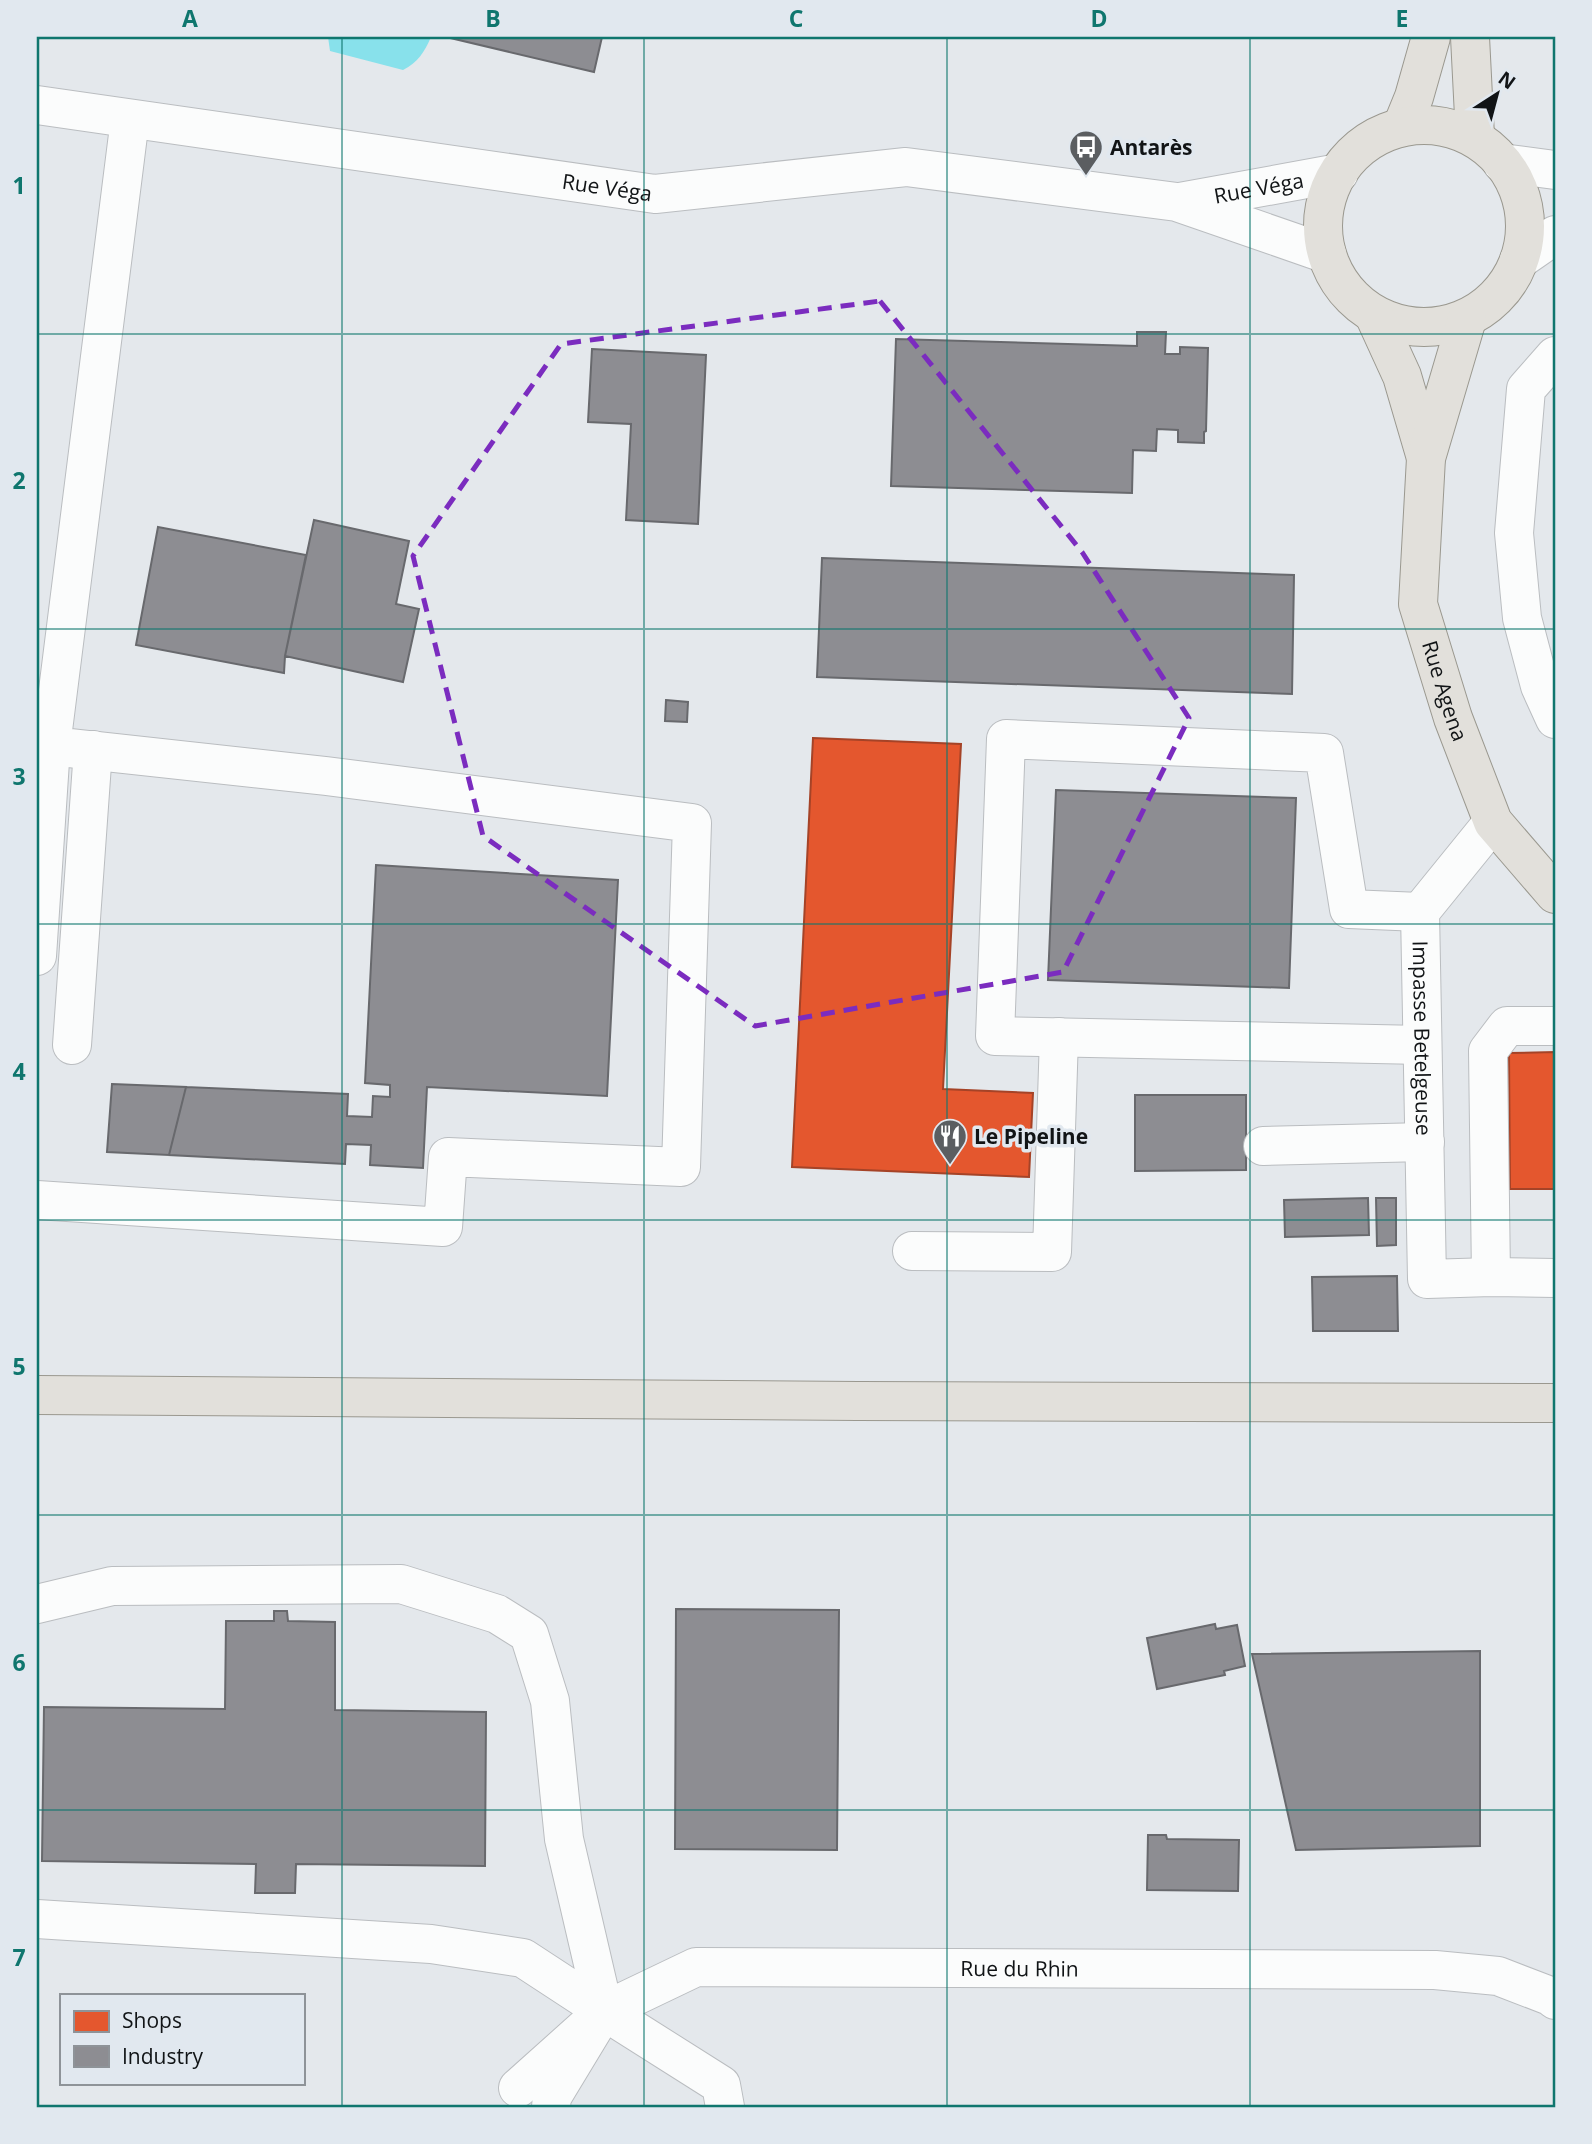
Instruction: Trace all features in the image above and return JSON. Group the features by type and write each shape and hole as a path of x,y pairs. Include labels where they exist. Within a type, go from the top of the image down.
{"main road":[{"path":"1403,124 1414,97 1430,37"},
{"path":"1470,37 1475,136"},
{"path":"1403,124 1441,124 1475,136 1502,163 1517,191 1525,223 1519,260 1509,279 1488,304 1467,318 1444,327 1421,329 1397,325 1375,317 1340,281 1327,254 1324,223 1339,173 1352,155 1372,138 1403,124"},
{"name":"Rue Agena","path":"1375,317 1402,376 1426,458"},
{"name":"Rue Agena","path":"1467,318 1426,458 1418,604 1453,718 1493,822 1555,894"},
{"path":"37,1395 1555,1403"}],"street":[{"name":"Rue Véga","path":"37,105 655,194 906,167 1178,202 1327,254"},
{"path":"37,956 51,746 130,119"},
{"path":"1502,163 1555,170"},
{"name":"Rue Véga","path":"1178,202 1339,173"},
{"path":"1519,260 1555,235"},
{"path":"1555,356 1526,389 1514,533 1522,618 1545,666 1540,686 1555,719"},
{"path":"1420,912 1349,909 1324,752 1006,739 995,1036 1422,1045"},
{"path":"37,1200 443,1227 448,1157 681,1167 692,823 326,776 51,746"},
{"path":"72,1045 93,750"},
{"name":"Impasse Betelgeuse","path":"1491,1277 1427,1279 1420,912 1493,822"},
{"path":"1555,1027 1507,1026 1488,1051 1491,1277 1555,1278"},
{"path":"912,1251 1052,1252 1059,1037"},
{"path":"1263,1146 1425,1142"},
{"path":"37,1604 112,1586 401,1584 497,1614 529,1634 550,1701 564,1839 604,2011 552,2097 551,2107"},
{"path":"37,1919 431,1944 523,1958 721,2085 725,2107"},
{"name":"Rue du Rhin","path":"518,2088 604,2011 696,1967 1435,1970 1498,1976 1555,2000"}],"highlighted area":[{"path":"880,301 1082,552 1189,718 1063,972 755,1026 483,836 413,556 561,344"}],"water":[{"path":"328,37 431,37 420,56 403,70 330,51"}],"building: Shops":[{"path":"813,738 961,744 943,1089 1033,1093 1029,1177 792,1167"},
{"path":"1555,1052 1555,1189 1510,1189 1509,1053"}],"building: Industry":[{"path":"446,37 602,37 594,72"},
{"path":"1137,332 1166,332 1165,354 1180,354 1180,347 1208,348 1206,431 1204,443 1178,442 1178,430 1157,429 1156,451 1133,450 1132,493 891,486 896,339 1137,346"},
{"path":"592,349 706,355 698,524 626,520 631,424 588,422"},
{"path":"314,520 409,541 396,604 419,609 403,682 285,656"},
{"path":"158,527 306,555 285,656 284,673 136,645"},
{"path":"822,558 1294,575 1292,694 817,677"},
{"path":"666,700 688,702 687,722 665,721"},
{"path":"1056,790 1296,798 1289,988 1048,980"},
{"path":"376,865 618,880 607,1096 427,1087 423,1168 370,1165 371,1145 346,1144 345,1164 169,1155 186,1087 348,1094 347,1116 372,1117 373,1096 390,1097 390,1085 365,1083"},
{"path":"112,1084 186,1087 169,1155 107,1152"},
{"path":"1135,1095 1246,1095 1246,1170 1135,1171"},
{"path":"1368,1198 1369,1235 1285,1237 1284,1200"},
{"path":"1376,1198 1396,1198 1396,1245 1377,1246"},
{"path":"1397,1276 1398,1331 1313,1331 1312,1277"},
{"path":"676,1609 839,1610 837,1850 675,1849"},
{"path":"274,1611 287,1611 288,1621 335,1622 335,1710 486,1712 485,1866 296,1864 295,1893 255,1893 256,1864 42,1861 44,1707 225,1709 226,1621 274,1621"},
{"path":"1215,1624 1216,1629 1237,1625 1245,1666 1224,1671 1225,1675 1157,1689 1147,1638"},
{"path":"1480,1651 1480,1846 1296,1850 1252,1654"},
{"path":"1148,1835 1166,1835 1167,1839 1239,1840 1238,1891 1147,1890"}],"place":[{"name":"Antarès","path":"1086,177"},
{"name":"Le Pipeline","path":"950,1166"}]}
